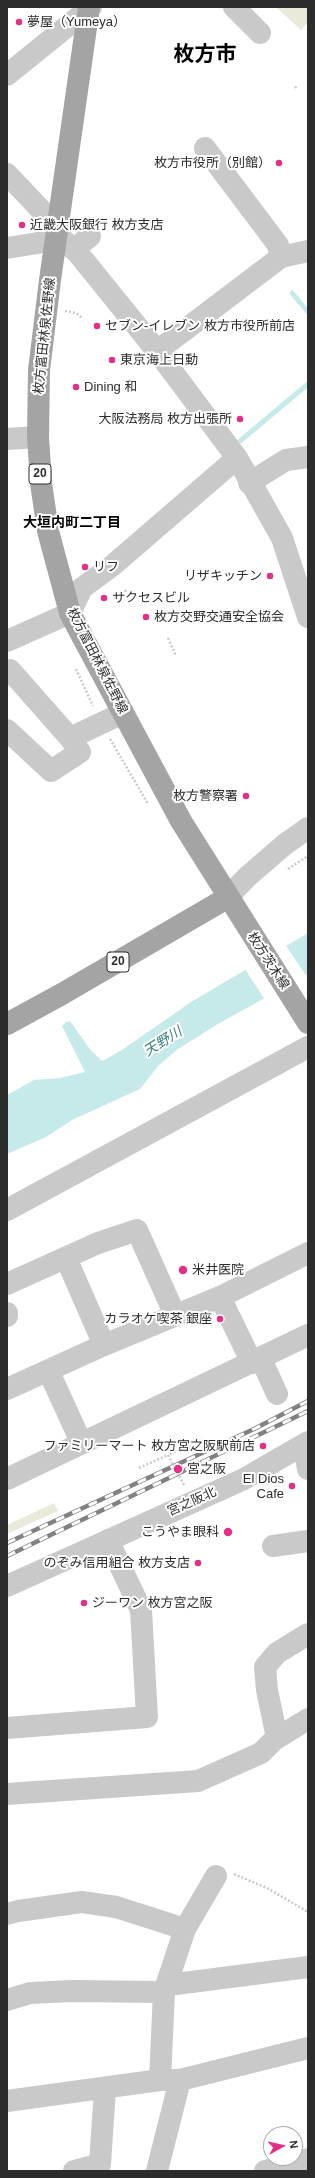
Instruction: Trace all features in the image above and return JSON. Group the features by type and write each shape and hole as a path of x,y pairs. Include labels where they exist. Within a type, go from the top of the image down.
{"main road":[{"name":"枚方富田林泉佐野線","path":"90,8 57,235 40,370 38,437 46,520 58,573 70,613 180,820 227,898"},
{"name":"枚方茨木線","path":"227,898 308,1023"},
{"name":"20","path":"7,1024 62,994 227,898"}],"street":[{"path":"234,7 260,33"},
{"path":"7,75 90,8"},
{"path":"205,148 278,245 281,257"},
{"path":"7,174 42,211 57,235 80,256 156,351 236,458 282,538 308,618"},
{"path":"7,248 38,243 57,235"},
{"path":"156,351 281,257 308,251"},
{"path":"7,439 38,437"},
{"path":"249,483 286,460 308,457"},
{"path":"7,641 70,613 82,588 112,566 236,458"},
{"path":"7,672 10,670 70,738 80,752 51,771 7,730"},
{"path":"70,738 123,713"},
{"path":"227,898 246,877 284,845 308,828"},
{"path":"7,1210 308,1047"},
{"path":"7,1284 98,1243 137,1230 175,1315"},
{"path":"7,1389 49,1372 104,1345 220,1297 308,1253"},
{"path":"66,1258 104,1345"},
{"path":"220,1297 276,1394"},
{"path":"7,1478 308,1335"},
{"path":"49,1372 81,1442"},
{"path":"306,1444 308,1470"},
{"name":"宮之阪北","path":"8,1583 244,1479 306,1444"},
{"path":"7,1728 147,1717 141,1610 108,1540"},
{"path":"273,1546 308,1541"},
{"path":"277,1738 267,1690 265,1667 277,1653 308,1634"},
{"path":"7,1794 198,1782 261,1753 277,1738 308,1719"},
{"path":"157,2171 170,2080 166,1988 185,1929 216,1876"},
{"path":"7,1914 18,1911 82,1902 116,1907 185,1929"},
{"path":"7,2000 30,1993 166,1988 308,1967"},
{"path":"7,2101 170,2080 308,2048"},
{"path":"74,2171 100,2164 105,2089"},
{"path":"265,2171 308,2159"}],"path":[{"path":"64,311 77,312 82,318"},
{"path":"125,590 129,598"},
{"path":"168,638 176,656"},
{"path":"139,1468 204,1439"},
{"path":"168,1455 184,1485 188,1483"},
{"path":"216,1876 232,1873 267,1888 308,1912"}],"green space":[{"path":"276,7 308,7 308,22 301,30"},
{"path":"54,1503 58,1511 7,1534 7,1525"}],"water":[{"name":"天野川","path":"308,933 308,974 218,1024 178,1049 159,1065 140,1089 72,1120 46,1137 7,1154 7,1095 34,1080 60,1078 85,1072 62,1026 66,1022 70,1021 89,1048 102,1061 122,1050 191,1002"}],"pier":[{"path":"285,944 307,977 265,1000 245,969"}],"waterway":[{"path":"292,293 308,312"},
{"path":"240,441 308,384"}],"railway":[{"path":"7,1543 254,1429 308,1401"},
{"path":"7,1556 308,1411"}],"place":[{"name":"夢屋（Yumeya）","path":"19,22"},
{"name":"枚方市役所（別館）","path":"279,163"},
{"name":"近畿大阪銀行 枚方支店","path":"22,225"},
{"name":"セブン-イレブン 枚方市役所前店","path":"97,326"},
{"name":"東京海上日動","path":"112,360"},
{"name":"Dining 和","path":"76,387"},
{"name":"大阪法務局 枚方出張所","path":"240,419"},
{"name":"リフ","path":"85,567"},
{"name":"リザキッチン","path":"270,576"},
{"name":"サクセスビル","path":"104,598"},
{"name":"枚方交野交通安全協会","path":"146,617"},
{"name":"枚方警察署","path":"246,796"},
{"name":"米井医院","path":"183,1270"},
{"name":"カラオケ喫茶 銀座","path":"220,1319"},
{"name":"ファミリーマート 枚方宮之阪駅前店","path":"263,1446"},
{"name":"宮之阪","path":"178,1469"},
{"name":"El Dios Cafe","path":"292,1486"},
{"name":"こうやま眼科","path":"228,1532"},
{"name":"のぞみ信用組合 枚方支店","path":"198,1563"},
{"name":"ジーワン 枚方宮之阪","path":"84,1603"}],"district":[{"name":"枚方市","path":"205,55"},
{"name":"大垣内町二丁目","path":"72,523"}]}
